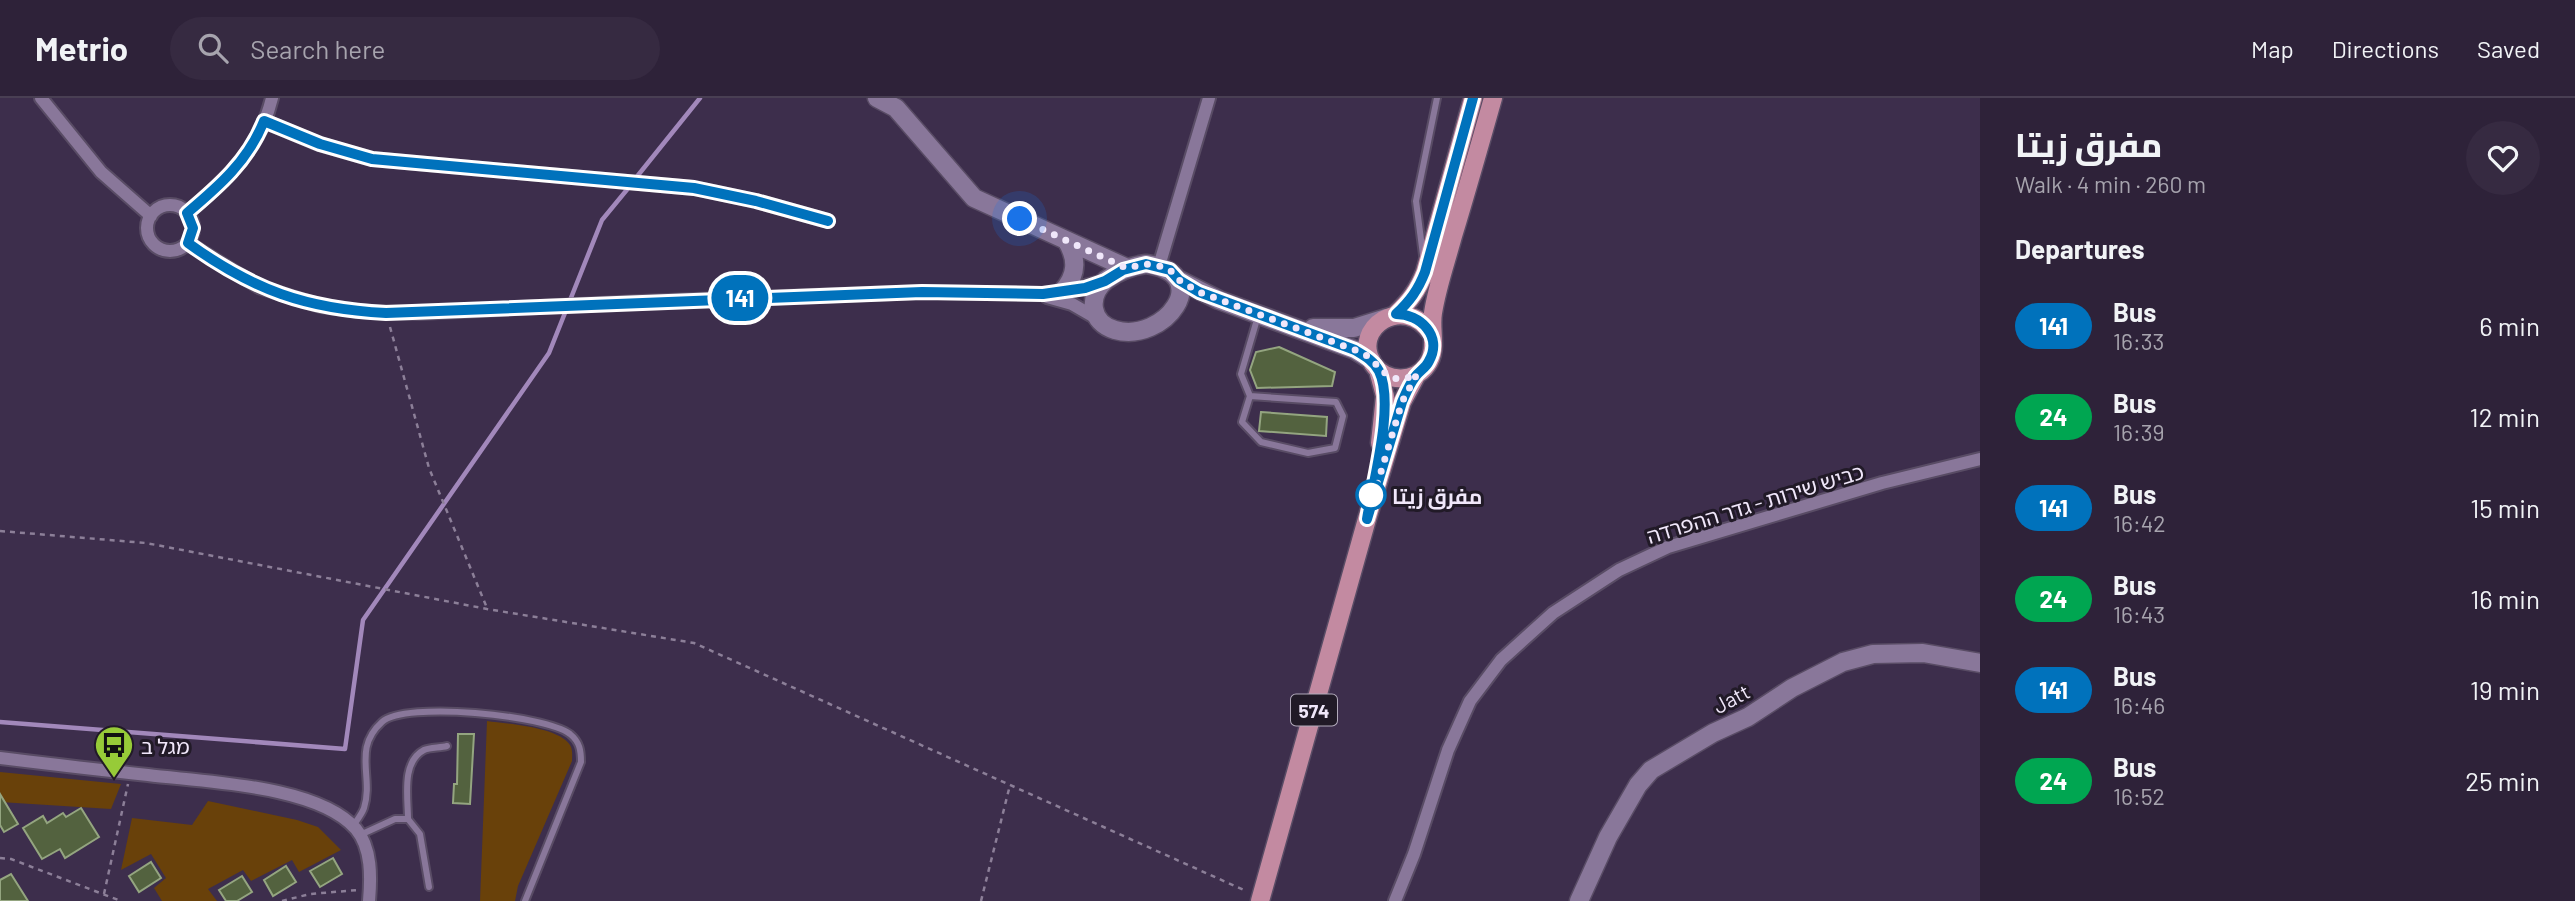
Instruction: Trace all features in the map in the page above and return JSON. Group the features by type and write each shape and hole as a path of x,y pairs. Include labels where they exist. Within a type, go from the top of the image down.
{"main road":[{"name":"574","path":"1367,519 1385,412 1385,396 1368,344 1371,333 1410,301 1419,289 1473,98"},
{"name":"574","path":"1261,900 1402,402 1417,374 1429,364 1433,354 1430,333 1437,293 1493,98"},
{"path":"1391,316 1416,318 1430,333"},
{"path":"1375,365 1391,377 1401,379 1417,374"}],"street":[{"path":"41,98 101,172 151,216"},
{"path":"187,213 221,185 246,157 272,98"},
{"path":"877,98 896,108 974,198 1126,268"},
{"path":"1159,266 1209,98"},
{"path":"264,121 320,144 372,159 694,188 756,201 828,221"},
{"path":"166,206 174,206 187,213 193,228 188,243 182,248 168,251 155,246 147,233 151,216 159,208 166,206"},
{"path":"1062,292 1070,284 1075,260 1066,240"},
{"path":"188,243 258,287 321,306 386,313 922,292 1037,294 1062,292 1105,281 1126,268 1146,264 1170,270 1179,280 1219,300 1355,350 1375,365"},
{"path":"1174,311 1180,292 1179,280"},
{"path":"1098,319 1094,313 1094,300 1105,281"},
{"path":"1037,294 1072,304 1112,329 1132,332 1155,325 1174,311 1200,301 1219,300"},
{"path":"1295,327 1354,328 1391,316"},
{"name":"כביש שירות - גדר ההפרדה","path":"1395,901 1445,758 1470,701 1501,660 1553,613 1619,570 1668,547 1873,486 1980,459"},
{"name":"Jatt","path":"1580,901 1608,837 1638,785 1651,770 1713,733 1748,717 1792,688 1858,657 1887,653 1923,653 1980,663"},
{"path":"0,758 267,789 322,806 344,818 365,843 370,895"}],"lane":[{"path":"1425,272 1416,201 1437,98"},
{"path":"1250,396 1336,402 1343,416 1335,448 1308,453 1261,442 1242,422 1250,396 1241,374 1258,314"},
{"path":"357,831 364,809 366,744 374,729 386,718 412,712 488,714 558,728 571,735 581,748 581,762 525,901"},
{"path":"429,887 420,834 408,819 408,774 413,761 424,750 447,746"},
{"path":"357,831 395,819 408,819"}],"path":[{"path":"386,313 429,468 488,609"},
{"path":"0,531 146,543 488,609 694,643 1261,900"},
{"path":"104,894 131,773"},
{"path":"981,901 1010,785"},
{"path":"0,858 11,859 121,901"},
{"path":"282,901 310,894 370,895"}],"shaded area":[{"path":"487,721 544,730 564,739 572,751 572,761 518,886 515,901 480,901"},
{"path":"0,772 121,784 111,809 0,802"},
{"path":"208,801 318,827 341,850 299,872 292,860 251,881 243,870 208,889 217,901 162,901 154,888 166,878 151,854 121,870 132,818 192,825"}],"building":[{"path":"1279,347 1335,372 1332,386 1257,388 1250,370 1256,352"},
{"path":"1261,412 1327,417 1326,436 1259,431"},
{"path":"458,734 474,734 470,804 453,803 454,784 457,784"},
{"path":"0,794 18,824 4,832 0,825"},
{"path":"81,808 99,837 65,858 60,849 42,859 23,828 43,816 47,823 63,813 66,817"},
{"path":"333,858 342,874 320,887 310,871"},
{"path":"151,862 161,878 139,892 129,876"},
{"path":"286,866 296,882 273,896 264,880"},
{"path":"11,874 28,901 0,901 0,880"},
{"path":"242,876 252,892 237,901 226,901 219,890"}],"waterway":[{"path":"635,179 700,98"},
{"path":"0,722 345,749 363,620 549,353 602,220 630,186"}],"bus line":[{"name":"141","path":"828,221 756,201 694,188 372,159 320,144 264,121 246,157 221,185 187,213 193,228 188,243 258,287 321,306 396,314 922,292 1043,294 1085,288 1137,265 1159,266 1170,270 1179,280 1199,292 1355,350 1371,360 1384,385 1385,412 1367,519 1402,402 1417,374 1429,364 1433,354 1433,343 1424,324 1406,314 1396,314 1419,289 1473,98"}],"place":[{"name":"مفرق زيتا","path":"1371,495"},
{"name":"מגל ב","path":"114,779"}],"route":[{"path":"1020,219 1126,268 1146,264 1170,270 1179,280 1199,292 1355,350 1391,377 1401,379 1417,374 1402,402 1374,495 1371,495"}]}
